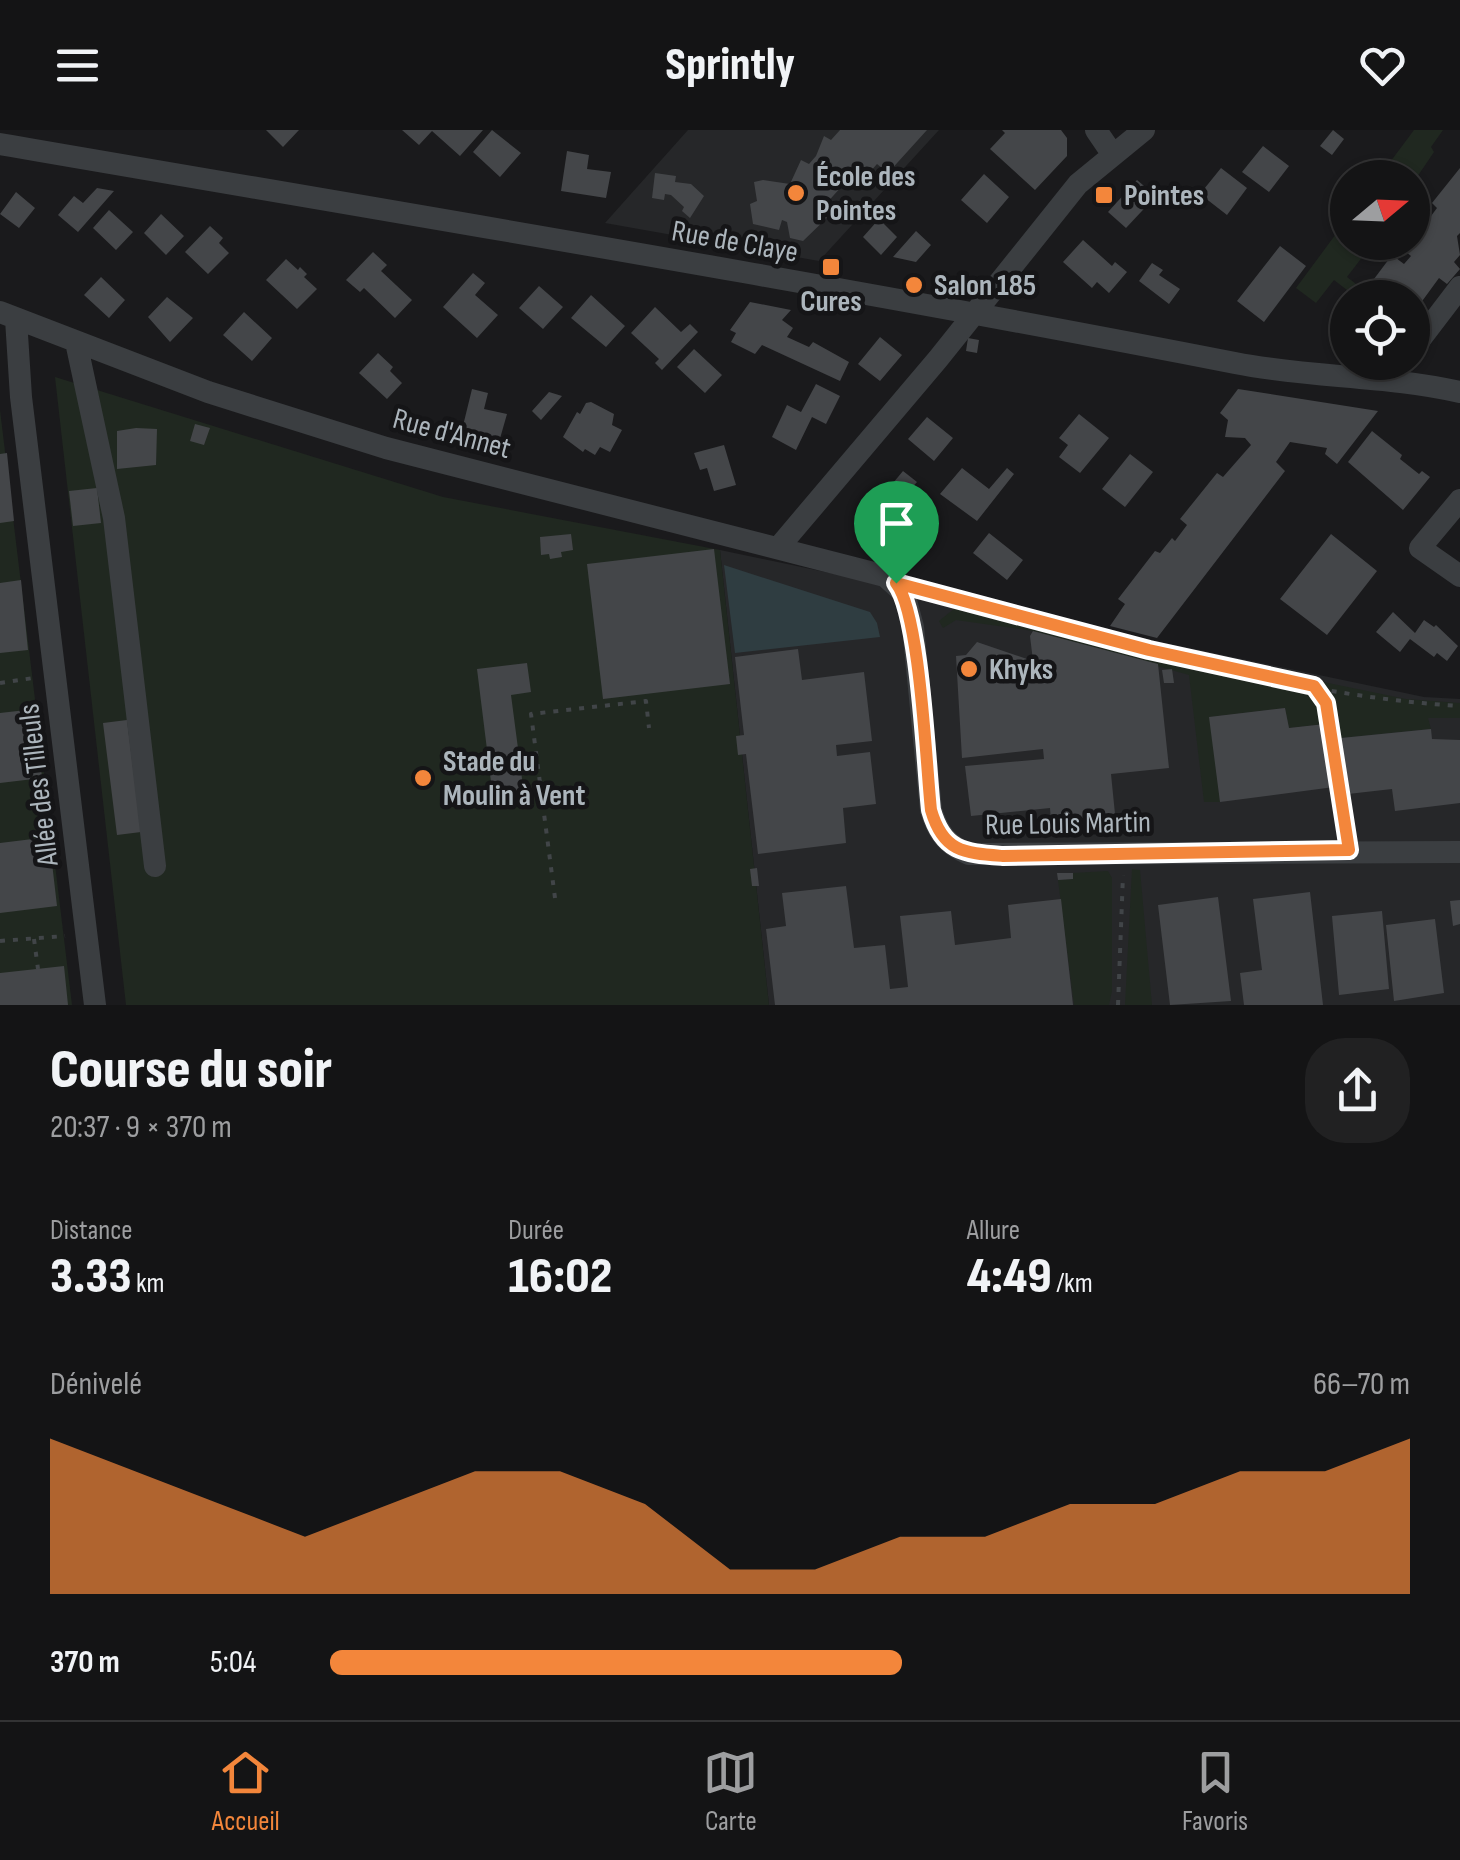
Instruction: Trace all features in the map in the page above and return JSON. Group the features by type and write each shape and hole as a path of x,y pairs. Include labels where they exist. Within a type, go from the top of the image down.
{"street":[{"path":"1096,130 1113,155"},
{"path":"778,548 1078,184 1144,130"},
{"name":"Rue de Claye","path":"0,144 975,311 1262,368 1330,370"},
{"path":"1430,326 1460,287"},
{"name":"Rue d'Annet","path":"8,316 208,392 386,448 885,576 896,583"},
{"name":"Allée des Tilleuls","path":"8,316 94,1005"},
{"path":"76,342 114,518 155,866"},
{"name":"Rue de Claye","path":"1422,380 1460,392"},
{"path":"1460,500 1420,548 1460,576"},
{"name":"Rue Louis Martin","path":"896,583 904,593 913,628 931,810 942,836 954,848 969,854 1460,852"}],"path":[{"path":"896,583 1149,650 1314,686 1400,702 1460,706"},
{"path":"0,682 38,677"},
{"path":"1314,686 1326,703 1349,850"},
{"path":"555,898 531,714 646,701 649,728"},
{"path":"1118,1005 1122,852"},
{"path":"34,939 38,969"}],"shaded area":[{"path":"688,130 939,130 819,261 605,223"},
{"path":"1414,130 1443,130 1431,147 1434,152 1429,160 1392,160"},
{"path":"1330,242 1330,260 1360,260 1347,277 1351,280 1330,280 1316,303 1296,288"},
{"name":"Stade du Moulin à Vent","path":"55,377 443,497 720,550 769,1005 126,1005"},
{"path":"0,410 72,1005 0,1005"},
{"path":"720,550 1424,697 1460,699 1460,1005 769,1005"},
{"path":"724,565 870,612 880,637 735,653"},
{"path":"971,595 1005,619 1185,663 1188,654 1406,699 1460,703 1460,718 1428,718 1431,729 1341,738 1348,794 1334,787 1325,724 1289,728 1285,708 1210,717 1220,802 1204,802 1189,675 1033,631 956,620 943,628 939,621"},
{"path":"1132,869 1140,870 1152,1005 1125,1005"},
{"path":"1108,871 1112,878 1109,1005 1074,1005 1058,880 1072,879 1073,873"}],"building":[{"path":"266,130 299,130 283,147"},
{"path":"402,130 483,130 460,156 432,131 419,145"},
{"path":"492,130 521,153 500,177 473,152"},
{"name":"École des Pointes","path":"840,130 927,130 888,173 877,164 869,173 861,165 824,206 832,213 803,241 790,238 787,222 782,220 779,230 753,224 750,204 757,201 754,182 790,184 801,160 809,164 824,136 831,140"},
{"path":"1002,130 1061,130 1067,138 1067,156 1035,190 990,149 1005,133"},
{"path":"1333,130 1344,139 1332,155 1320,146"},
{"path":"1263,146 1289,166 1269,192 1242,172"},
{"path":"567,151 589,155 587,169 611,172 606,198 561,191"},
{"path":"1221,168 1247,188 1227,215 1200,194"},
{"path":"1460,168 1460,255 1454,262 1460,269 1447,284 1439,278 1430,290 1430,280 1373,280 1388,260 1404,264 1408,260 1430,260 1430,215 1437,208 1432,203"},
{"path":"655,173 676,176 675,182 691,184 704,196 690,218 671,195 665,194 664,200 652,198"},
{"path":"984,174 1009,197 987,223 961,200"},
{"path":"1137,180 1156,196 1126,228 1108,212"},
{"path":"97,188 114,191 78,232 58,215 74,196 83,203"},
{"path":"16,192 35,208 19,228 0,214"},
{"path":"109,210 133,232 116,250 93,228"},
{"path":"161,214 184,236 166,255 144,233"},
{"path":"879,219 897,237 881,255 863,237"},
{"path":"210,226 223,238 219,243 229,253 208,274 185,252"},
{"path":"916,231 931,245 916,262 893,257"},
{"path":"1083,240 1112,266 1115,262 1127,272 1109,293 1097,282 1092,288 1063,262"},
{"path":"1280,246 1306,266 1264,322 1237,301"},
{"path":"373,252 387,265 381,271 412,300 395,318 364,288 360,292 346,280"},
{"path":"286,259 298,270 300,267 317,289 297,309 266,280"},
{"path":"1152,263 1163,270 1159,275 1180,289 1169,304 1139,281"},
{"path":"473,273 485,283 475,295 498,315 477,338 443,307"},
{"path":"101,277 125,300 109,318 84,295"},
{"path":"539,286 563,307 543,329 519,308"},
{"path":"591,295 625,326 606,347 571,318"},
{"path":"167,297 193,318 170,342 148,317"},
{"path":"750,302 791,310 782,320 793,328 787,337 809,347 813,342 849,362 840,381 762,345 755,354 731,342 736,333 730,330"},
{"path":"655,307 681,332 690,324 698,332 662,370 655,363 659,359 631,333"},
{"path":"244,312 272,338 252,361 223,335"},
{"path":"880,337 902,355 880,381 858,364"},
{"path":"968,338 979,340 977,353 966,351"},
{"path":"694,349 722,375 705,393 677,367"},
{"path":"378,353 402,383 387,399 359,373"},
{"path":"816,384 840,396 826,424 812,417 796,450 772,437 787,405 801,412"},
{"path":"472,389 488,393 484,409 507,414 499,442 461,434"},
{"path":"1238,389 1378,411 1337,464 1325,454 1327,448 1290,442 1276,462 1285,471 1157,638 1110,626 1125,604 1118,599 1155,551 1160,553 1172,538 1175,541 1187,525 1180,519 1217,473 1223,477 1251,445 1245,438 1225,437 1228,420 1220,413"},
{"path":"549,392 562,396 541,420 532,411"},
{"path":"586,403 614,414 612,425 622,430 610,452 600,447 595,455 585,449 583,452 563,437 577,412 580,414"},
{"path":"1079,414 1109,438 1080,473 1059,457 1068,445 1059,438"},
{"path":"927,417 953,438 934,461 908,439"},
{"path":"195,424 210,428 204,445 190,441"},
{"path":"157,429 156,465 117,469 117,431"},
{"path":"1372,431 1402,455 1400,459 1419,474 1422,471 1430,477 1403,510 1348,462"},
{"path":"724,445 736,485 714,491 707,468 700,470 694,453"},
{"path":"7,453 14,521 0,523 0,454"},
{"path":"1130,454 1153,472 1125,507 1102,489"},
{"path":"962,468 989,489 1007,468 1014,474 977,521 940,494"},
{"path":"903,471 917,482 901,500 888,489"},
{"path":"97,488 101,523 73,526 69,491"},
{"path":"989,533 1023,560 1007,580 973,553"},
{"path":"571,534 573,550 550,559 549,554 541,555 540,537"},
{"path":"1331,534 1377,571 1327,635 1280,599"},
{"path":"714,549 730,684 603,699 587,564"},
{"path":"21,580 28,650 0,653 0,583"},
{"path":"1393,612 1415,633 1424,620 1436,625 1458,646 1447,661 1437,653 1434,657 1410,639 1400,652 1376,632"},
{"path":"1033,631 1158,664 1169,768 1111,774 1115,814 1051,822 1050,808 971,816 965,766 1044,759 1043,749 962,758 956,656 966,655 977,642 1033,661"},
{"path":"798,649 802,680 864,672 872,741 836,745 837,756 870,752 876,804 843,808 846,843 758,854 746,754 738,755 736,736 744,735 735,657"},
{"path":"527,663 531,692 511,695 524,794 493,798 477,669"},
{"path":"1172,669 1174,683 1164,683 1162,670"},
{"path":"1285,708 1289,728 1325,724 1334,787 1220,802 1209,717"},
{"path":"35,709 42,778 0,783 0,713"},
{"path":"127,720 141,832 117,835 103,723"},
{"path":"1431,729 1432,739 1460,740 1460,803 1395,811 1392,789 1348,794 1341,738"},
{"path":"49,837 57,906 0,913 0,843"},
{"path":"757,868 759,886 752,886 750,869"},
{"path":"1057,873 1073,873 1073,879 1058,880"},
{"path":"846,886 854,948 885,945 890,989 908,987 900,916 951,911 955,945 1011,938 1008,905 1061,899 1073,1005 775,1005 766,929 786,926 782,893"},
{"path":"1310,892 1323,1005 1244,1005 1240,973 1262,970 1253,899"},
{"path":"1218,897 1231,1001 1170,1005 1158,905"},
{"path":"1460,900 1460,924 1453,926 1450,901"},
{"path":"1382,911 1389,989 1339,995 1332,916"},
{"path":"1435,919 1444,993 1394,1001 1386,925"},
{"path":"64,966 68,1005 0,1005 0,973"}],"place":[{"name":"École des Pointes","path":"796,193"},
{"name":"Pointes","path":"1104,195"},
{"name":"Cures","path":"831,267"},
{"name":"Salon 185","path":"914,285"},
{"name":"Khyks","path":"969,669"},
{"name":"Stade du Moulin à Vent","path":"423,778"}],"route":[{"path":"896,583 1149,650 1314,686 1326,703 1349,850 1003,856 969,854 954,848 942,836 931,810 913,628 904,593 896,583"}]}
